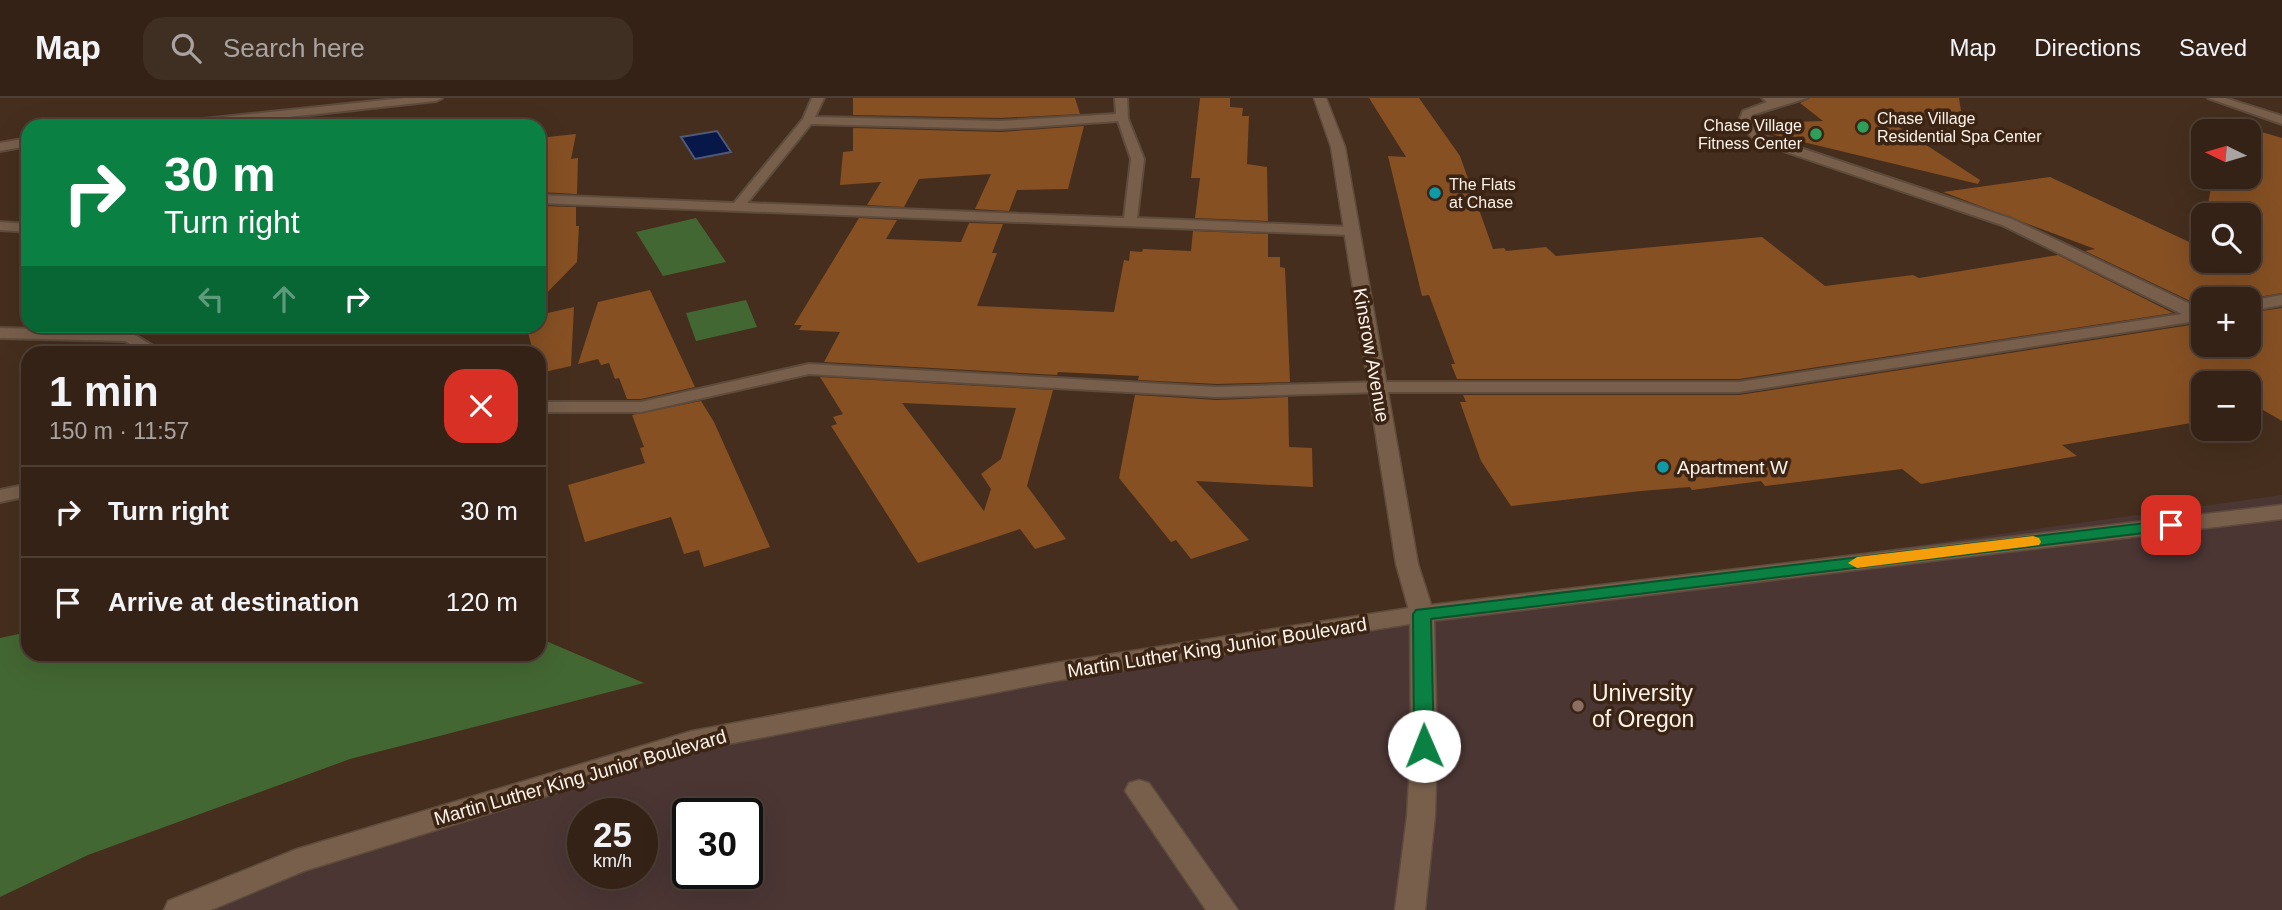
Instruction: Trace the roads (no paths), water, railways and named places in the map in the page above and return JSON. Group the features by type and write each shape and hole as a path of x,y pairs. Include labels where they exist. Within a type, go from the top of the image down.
{"main road":[{"name":"Kinsrow Avenue","path":"1320,98 1335,129 1407,564 1422,614 1424,777 1410,910"},
{"name":"Martin Luther King Junior Boulevard","path":"179,910 297,861 692,741 1055,672 1422,614 2282,512"},
{"path":"1139,791 1223,910"}],"lane":[{"path":"240,119 436,98"},
{"path":"739,205 808,120 818,98"},
{"path":"1121,98 1121,117 1136,149 1139,168 1130,222"},
{"path":"1801,98 1772,100 1747,113 1745,121 1758,138 1798,154 2007,222 2191,311"},
{"path":"2214,98 2282,120"},
{"path":"808,120 1000,125 1121,117"},
{"path":"0,147 21,143"},
{"path":"546,198 1350,231"},
{"path":"0,226 21,228"},
{"path":"2261,304 2282,300"},
{"path":"546,407 641,407 809,369 1217,392 1379,387 1756,386 2191,318"},
{"path":"0,333 128,336 145,346"},
{"path":"0,496 21,492"}],"water":[{"path":"717,131 731,152 695,159 681,137"}],"place":[{"name":"Chase Village Residential Spa Center","path":"1863,127"},
{"name":"Chase Village Fitness Center","path":"1816,134"},
{"name":"The Flats at Chase","path":"1435,193"},
{"name":"Apartment W","path":"1663,467"},
{"name":"University of Oregon","path":"1578,706"}]}
